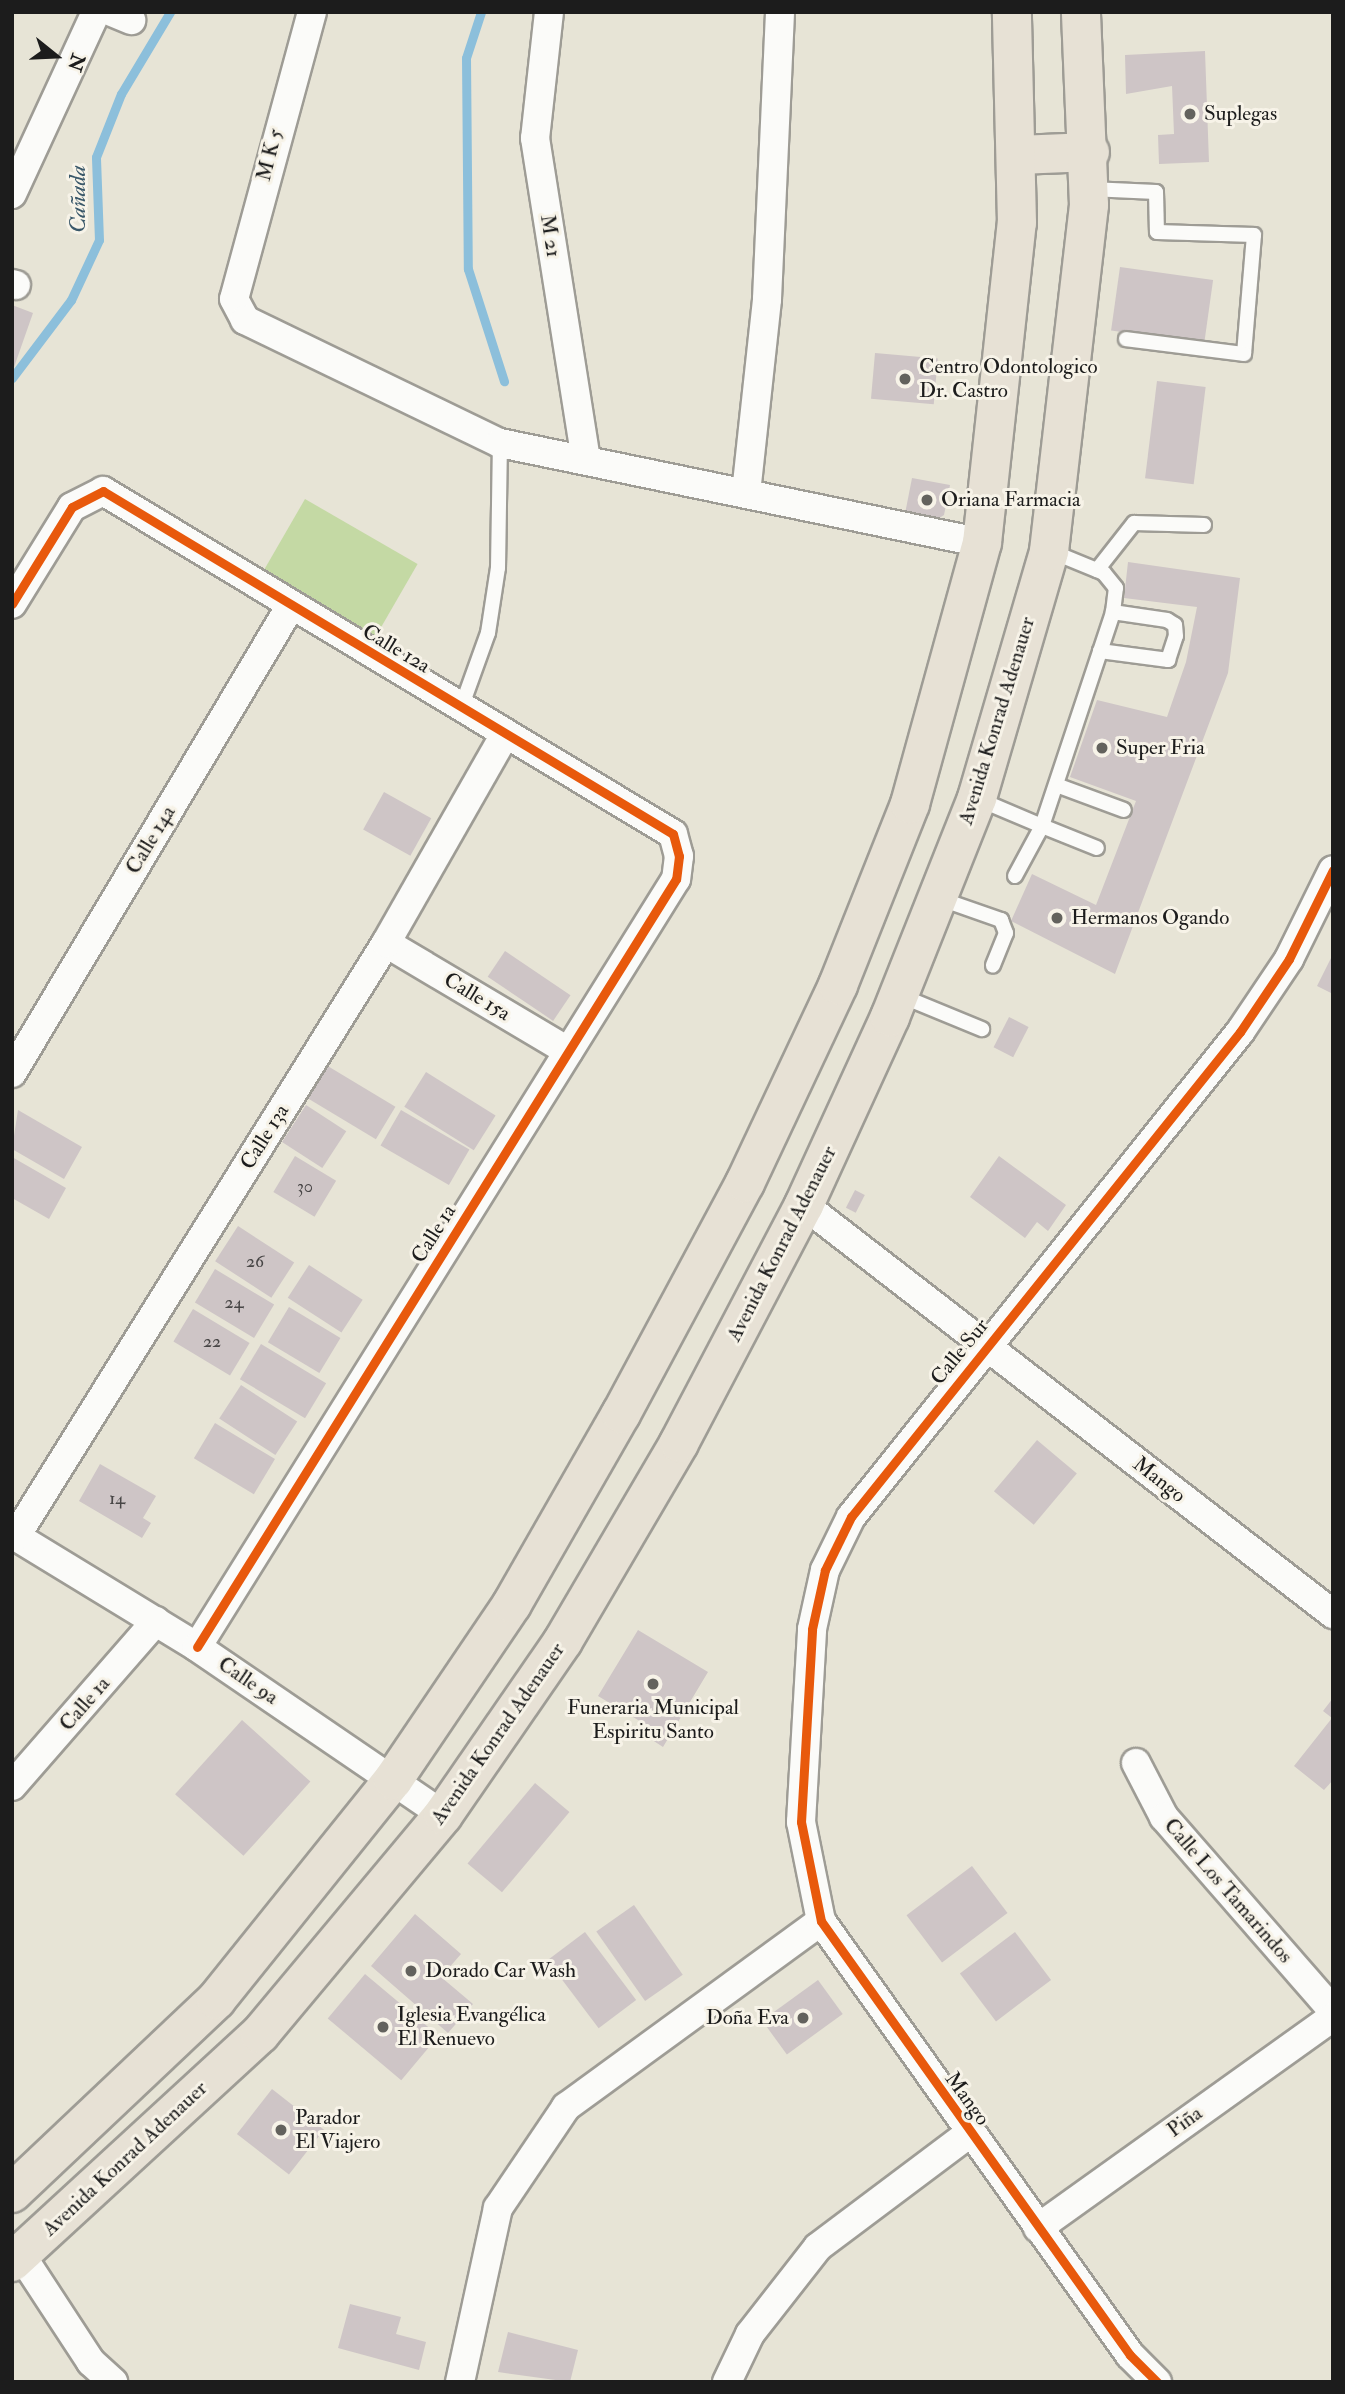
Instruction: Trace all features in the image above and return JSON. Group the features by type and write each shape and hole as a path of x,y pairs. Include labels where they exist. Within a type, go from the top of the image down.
{"main road":[{"path":"12,2193 216,2000 393,1780 512,1605 745,1184 838,985 910,804 982,543 1019,155 1012,12"},
{"name":"Avenida Konrad Adenauer","path":"16,2258 260,2034 443,1815 563,1642 679,1443 804,1205 899,995 977,799 1049,551 1089,171 1081,12"},
{"path":"1019,155 1089,171"}],"street":[{"path":"12,194 96,12"},
{"name":"M K 5","path":"312,12 234,299 245,320 500,443"},
{"name":"M 21","path":"549,12 534,138 586,460"},
{"path":"746,493 767,299 780,12"},
{"path":"500,443 982,543"},
{"name":"Calle 12a","path":"12,604 72,507 103,491 290,607 673,834"},
{"name":"Calle 14a","path":"12,1073 290,607"},
{"name":"Calle 13a","path":"14,1535 386,943 505,734"},
{"name":"Calle 1a","path":"197,1647 676,879 679,856 673,834"},
{"name":"Calle Sur","path":"821,1921 801,1822 812,1629 825,1570 851,1517 1240,1032 1289,959 1333,870"},
{"name":"Calle 15a","path":"386,943 568,1051"},
{"name":"Mango","path":"804,1205 1333,1614"},
{"name":"Calle 9a","path":"14,1535 197,1647 443,1815"},
{"name":"Calle 1a","path":"12,1786 156,1621"},
{"name":"Calle Los Tamarindos","path":"1136,1763 1164,1817 1333,2011"},
{"path":"460,2382 498,2208 566,2107 821,1921"},
{"name":"Mango","path":"821,1921 1038,2228 1131,2368 1157,2382"},
{"name":"Piña","path":"1038,2228 1333,2017"},
{"path":"727,2382 750,2334 818,2247 970,2133"},
{"path":"16,2258 91,2362 113,2382"}],"lane":[{"path":"1089,171 1156,192 1157,232 1254,235 1244,354 1126,339"},
{"path":"461,708 488,633 498,568 500,443"},
{"path":"1097,570 1133,523 1204,525"},
{"path":"1015,876 1042,826 1059,786 1113,612 1116,588 1097,570 1049,551"},
{"path":"1100,651 1168,660 1175,636 1175,625 1167,620 1113,612"},
{"path":"1059,786 1124,810"},
{"path":"977,799 1097,848"},
{"path":"937,897 1001,920 1006,933 993,965"},
{"path":"899,995 982,1029"}],"green space":[{"path":"305,499 418,564 376,637 263,572"}],"building":[{"name":"Suplegas","path":"1205,51 1209,162 1159,164 1158,135 1174,134 1172,86 1126,94 1125,55"},
{"path":"1120,267 1213,280 1204,343 1111,330"},
{"path":"12,305 33,313 13,370 12,370"},
{"name":"Centro Odontologico Dr. Castro","path":"875,353 938,358 934,404 871,399"},
{"path":"1157,381 1206,387 1194,484 1145,478"},
{"name":"Oriana Farmacia","path":"912,478 950,485 944,515 930,524 904,519"},
{"path":"1128,562 1240,578 1228,673 1115,974 1011,921 1032,874 1096,905 1136,801 1070,777 1097,700 1167,717 1186,662 1197,607 1124,598"},
{"path":"384,792 431,818 410,856 363,830"},
{"path":"505,951 570,995 553,1021 488,977"},
{"path":"1333,954 1333,994 1317,986"},
{"path":"1009,1017 1029,1027 1013,1057 994,1047"},
{"path":"326,1065 395,1107 376,1139 306,1098"},
{"path":"426,1072 496,1115 474,1150 404,1107"},
{"path":"306,1105 346,1131 322,1168 282,1142"},
{"path":"18,1110 82,1147 64,1179 12,1149"},
{"path":"401,1110 469,1150 449,1185 380,1146"},
{"path":"295,1156 336,1181 315,1217 273,1192"},
{"path":"999,1156 1066,1205 1048,1231 1037,1222 1025,1238 970,1197"},
{"path":"12,1157 66,1188 49,1219 12,1198"},
{"path":"855,1190 865,1195 856,1213 846,1208"},
{"path":"238,1226 294,1262 271,1298 215,1261"},
{"path":"309,1265 363,1300 341,1333 288,1298"},
{"path":"215,1269 274,1305 254,1338 195,1302"},
{"path":"289,1307 340,1338 319,1373 268,1342"},
{"path":"193,1309 250,1343 230,1376 173,1342"},
{"path":"261,1344 326,1383 305,1418 240,1379"},
{"path":"241,1385 297,1421 275,1455 219,1419"},
{"path":"215,1423 275,1459 254,1494 194,1458"},
{"path":"1037,1440 1077,1473 1034,1525 994,1491"},
{"path":"100,1464 156,1496 143,1518 151,1523 142,1538 79,1501"},
{"name":"Funeraria Municipal Espiritu Santo","path":"638,1630 708,1672 663,1747 643,1734 648,1726 598,1696"},
{"path":"1333,1698 1333,1780 1324,1790 1294,1766 1332,1718 1323,1711"},
{"path":"242,1720 310,1782 243,1856 175,1794"},
{"path":"535,1783 569,1812 502,1892 468,1863"},
{"path":"972,1866 1008,1913 942,1962 907,1915"},
{"path":"634,1905 683,1975 645,2001 596,1931"},
{"name":"Dorado Car Wash","path":"415,1914 461,1954 441,1977 473,2004 448,2033 371,1966"},
{"path":"585,1932 636,2000 599,2028 547,1960"},
{"path":"1015,1932 1051,1980 996,2021 960,1974"},
{"name":"Iglesia Evangélica El Renuevo","path":"365,1974 439,2036 401,2080 328,2018"},
{"name":"Doña Eva","path":"818,1980 843,2014 787,2055 762,2021"},
{"path":"272,2089 324,2130 289,2175 237,2134"},
{"path":"350,2304 401,2317 396,2334 426,2342 419,2370 338,2348"},
{"path":"508,2332 578,2350 570,2382 498,2372"}],"waterway":[{"name":"Cañada","path":"12,378 71,300 99,240 96,157 121,94 170,12"},
{"path":"481,12 466,58 468,269 504,381"}],"cycle path":[{"path":"12,604 72,507 103,491 673,834 679,856 676,879 197,1647"},
{"path":"1157,2382 1130,2355 821,1921 801,1822 812,1629 825,1570 851,1517 1240,1032 1289,959 1333,870"}],"place":[{"name":"Suplegas","path":"1190,114"},
{"name":"Centro Odontologico Dr. Castro","path":"905,379"},
{"name":"Oriana Farmacia","path":"927,500"},
{"name":"Super Fria","path":"1102,748"},
{"name":"Hermanos Ogando","path":"1057,918"},
{"name":"Funeraria Municipal Espiritu Santo","path":"653,1684"},
{"name":"Dorado Car Wash","path":"411,1971"},
{"name":"Doña Eva","path":"803,2018"},
{"name":"Iglesia Evangélica El Renuevo","path":"383,2027"},
{"name":"Parador El Viajero","path":"281,2130"}]}
